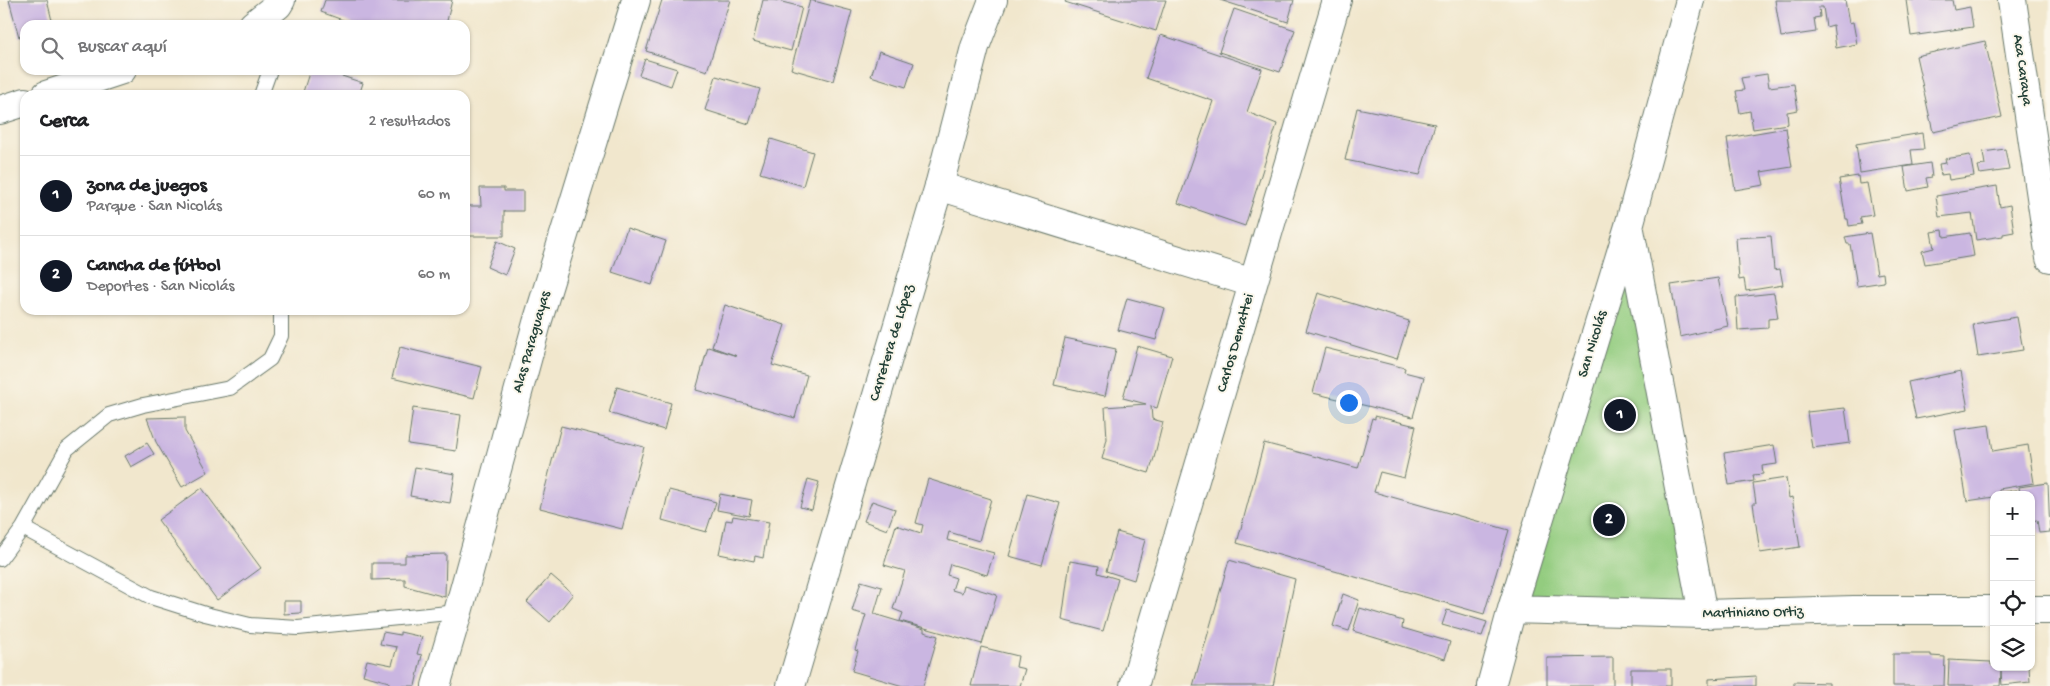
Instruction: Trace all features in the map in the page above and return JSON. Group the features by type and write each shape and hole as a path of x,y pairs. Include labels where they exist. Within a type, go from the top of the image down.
{"street":[{"name":"Alas Paraguayas","path":"436,686 537,322 636,0"},
{"name":"Carretera de López","path":"791,686 940,186 975,47 994,0"},
{"name":"Carlos Demattei","path":"1134,686 1337,0"},
{"name":"San Nicolás","path":"1492,686 1512,609 1629,226 1690,0"},
{"name":"Aca Caraya","path":"2012,0 2050,258"},
{"path":"262,20 280,10"},
{"path":"61,90 107,75"},
{"path":"0,110 20,104"},
{"path":"940,186 1253,283"},
{"path":"1629,226 1703,614"},
{"name":"Martiniano Ortiz","path":"1512,609 1703,614 1854,610 1990,610"},
{"path":"2035,610 2050,610"}],"lane":[{"path":"263,90 268,75"},
{"path":"0,559 23,528 66,449 109,415 143,405 230,388 270,359 282,336 282,315"},
{"path":"23,528 151,597 205,614 250,625 298,628 458,612"}],"green space":[{"path":"1628,242 1697,610 1521,604"}],"building":[{"path":"9,0 47,0 52,20 20,20 19,37"},
{"path":"325,0 452,0 447,20 343,20 321,12"},
{"path":"662,0 730,0 707,71 646,51"},
{"path":"763,0 774,0 802,7 791,51 753,41"},
{"path":"810,0 852,11 833,81 791,69"},
{"path":"1066,0 1166,0 1156,31 1065,2"},
{"path":"1220,0 1294,0 1288,22"},
{"path":"1775,0 1845,0 1849,23 1853,22 1857,44 1836,48 1833,25 1826,27 1823,7 1819,7 1820,17 1814,18 1816,32 1781,37"},
{"path":"1906,0 1952,0 1954,10 1970,7 1973,27 1911,36"},
{"path":"1234,9 1295,30 1280,72 1219,52"},
{"path":"1161,35 1262,69 1247,112 1277,124 1245,226 1178,203 1213,101 1146,78"},
{"path":"1985,41 2002,117 1933,132 1916,56"},
{"path":"879,51 914,63 906,87 871,76"},
{"path":"645,59 677,69 671,86 639,75"},
{"path":"1767,74 1769,87 1794,84 1798,110 1787,112 1788,124 1753,129 1750,111 1740,113 1736,91 1744,90 1741,78"},
{"path":"308,75 339,75 363,83 361,90 304,90"},
{"path":"716,76 760,89 749,124 705,110"},
{"path":"1357,108 1435,124 1420,175 1345,160"},
{"path":"1786,128 1792,167 1761,172 1764,185 1735,190 1727,138"},
{"path":"1922,133 1924,149 1911,150 1913,165 1860,173 1856,144"},
{"path":"771,139 813,152 803,186 760,173"},
{"path":"2005,149 2009,170 1980,174 1978,166 1985,165 1983,152"},
{"path":"1970,155 1974,176 1949,180 1948,174 1941,175 1939,164 1946,163 1945,159"},
{"path":"1930,163 1932,177 1926,178 1928,187 1908,191 1904,167"},
{"path":"1858,176 1859,184 1867,183 1873,215 1860,217 1862,224 1849,226 1839,179"},
{"path":"1997,186 2000,207 2010,205 2014,232 2003,234 2003,236 1976,240 1972,213 1939,217 1936,196"},
{"path":"480,188 504,188 504,191 523,191 523,211 504,211 504,236 470,236 470,206 481,206"},
{"path":"627,228 666,241 652,285 612,272"},
{"path":"1943,230 1944,237 1970,233 1974,256 1925,264 1922,251 1934,248 1931,232"},
{"path":"1870,233 1877,274 1883,273 1884,282 1857,286 1850,244 1847,244 1845,237"},
{"path":"1771,236 1774,270 1780,269 1783,285 1746,291 1744,279 1739,280 1736,238"},
{"path":"497,241 515,249 505,275 487,267"},
{"path":"1718,278 1728,326 1680,337 1671,285"},
{"path":"1318,293 1409,321 1397,359 1306,331"},
{"path":"1774,293 1778,318 1768,319 1768,328 1738,330 1736,297"},
{"path":"1127,298 1165,308 1156,340 1118,330"},
{"path":"725,305 785,325 772,365 807,375 795,418 696,390 708,347 737,356 712,347"},
{"path":"2017,317 2023,350 1978,357 1973,324"},
{"path":"1065,338 1116,349 1105,396 1054,385"},
{"path":"1137,346 1172,356 1157,408 1151,406 1152,419 1163,422 1149,473 1102,459 1107,439 1105,407 1146,404 1123,398"},
{"path":"400,347 482,367 474,398 392,378"},
{"path":"1325,348 1405,368 1404,372 1424,377 1413,417 1313,393"},
{"path":"1961,371 1968,409 1916,419 1908,382"},
{"path":"617,387 671,403 664,430 609,413"},
{"path":"413,408 461,415 456,451 408,444"},
{"path":"1845,408 1850,443 1812,448 1807,412"},
{"path":"1375,416 1416,426 1404,478 1380,472 1374,492 1509,530 1484,614 1237,543 1264,443 1358,468 1372,418 1375,419"},
{"path":"185,417 185,431 208,472 182,487 156,442 147,418"},
{"path":"1989,425 1993,451 2028,445 2034,483 1999,489 1999,491 1990,491 1990,498 1967,501 1955,430"},
{"path":"561,426 644,447 622,529 540,508"},
{"path":"147,443 154,454 131,467 125,456"},
{"path":"1774,445 1777,464 1762,466 1763,474 1753,475 1754,481 1729,485 1724,453"},
{"path":"415,467 455,474 450,503 410,496"},
{"path":"1786,478 1789,498 1792,497 1800,547 1760,553 1753,503 1756,503 1753,483"},
{"path":"808,479 819,482 812,510 800,507"},
{"path":"928,479 991,499 979,541 949,532 947,540 994,553 987,575 950,564 947,575 956,578 952,590 962,593 964,585 997,595 982,644 900,621 903,613 893,609 905,571 884,565 896,525 921,533 923,525 916,523"},
{"path":"2048,483 2050,532 2039,533 2037,520 2035,520 2035,491 2020,491 2019,487"},
{"path":"202,488 261,568 217,600 158,520"},
{"path":"669,490 716,502 706,532 662,520"},
{"path":"720,494 752,500 749,516 717,510"},
{"path":"1027,494 1060,503 1042,565 1009,556"},
{"path":"872,501 895,509 887,530 864,521"},
{"path":"733,516 769,522 763,558 755,556 754,561 719,554 726,520 732,521"},
{"path":"1117,532 1145,540 1134,580 1106,571"},
{"path":"446,554 445,597 405,586 405,579 372,580 372,563 405,563 405,555"},
{"path":"1229,560 1295,579 1273,686 1193,686"},
{"path":"1070,561 1099,566 1098,573 1118,579 1103,631 1062,620"},
{"path":"551,575 573,594 550,622 527,602"},
{"path":"861,581 882,587 874,614 924,629 924,632 938,636 923,686 903,686 852,671 858,651 855,650 866,615 852,611"},
{"path":"1343,594 1359,600 1349,631 1333,626"},
{"path":"284,601 301,601 301,613 284,614"},
{"path":"1360,608 1403,621 1402,628 1450,642 1445,659 1353,631"},
{"path":"1447,610 1487,622 1482,636 1442,625"},
{"path":"383,632 400,635 400,632 422,637 417,654 422,655 415,686 388,686 389,682 363,675 367,660 392,665 397,647 380,644"},
{"path":"981,647 1018,656 1016,667 1025,669 1020,686 971,686"},
{"path":"1893,654 1931,654 1931,656 1945,657 1944,686 1893,686"},
{"path":"1613,657 1613,686 1547,686 1547,658"},
{"path":"1949,660 1990,662 1990,671 2029,671 2030,682 2002,685 2001,672 2000,686 1948,686"},
{"path":"1631,669 1671,669 1671,686 1631,686"},
{"path":"1756,676 1756,686 1709,686 1709,679"},
{"path":"1794,682 1829,683 1829,686 1794,686"}],"place":[{"name":"zona de juegos","path":"1620,415"},
{"name":"Cancha de fútbol","path":"1609,520"}]}
